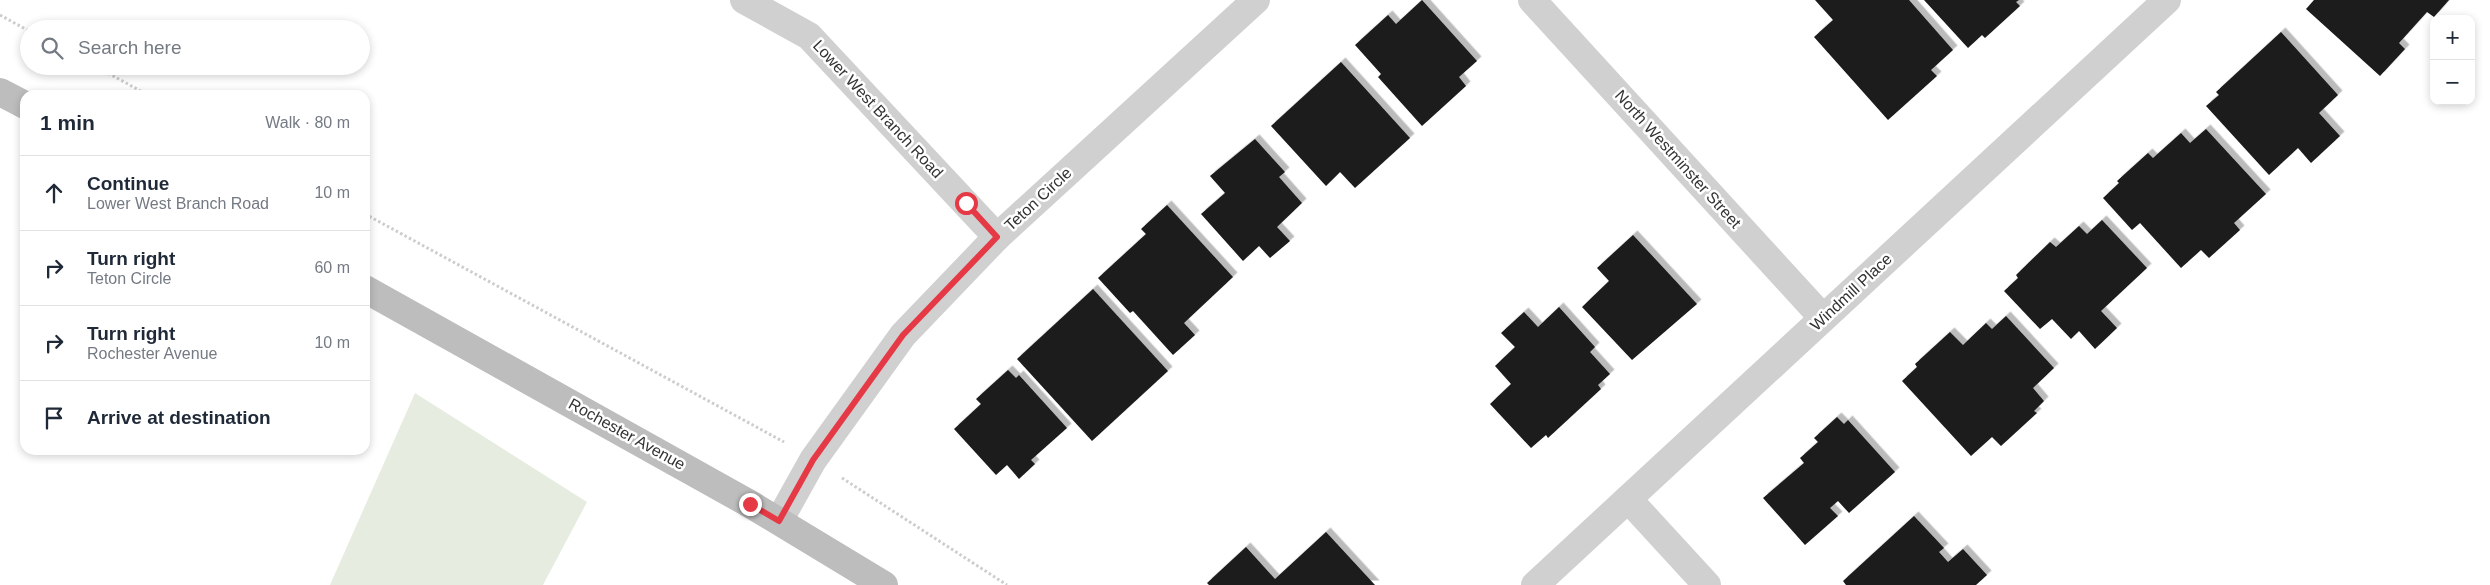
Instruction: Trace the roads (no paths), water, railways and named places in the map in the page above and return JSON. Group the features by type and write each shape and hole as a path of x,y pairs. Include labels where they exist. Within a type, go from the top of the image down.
{"main road":[{"path":"0,92 20,102"},
{"name":"Rochester Avenue","path":"370,292 489,356 779,521 884,585"}],"street":[{"name":"Lower West Branch Road","path":"744,0 809,36 997,237"},
{"name":"Teton Circle","path":"779,521 813,460 903,335 997,237 1256,0"},
{"name":"North Westminster Street","path":"1532,0 1823,318"},
{"name":"Windmill Place","path":"1535,585 2167,0"},
{"path":"1628,499 1707,585"}]}
